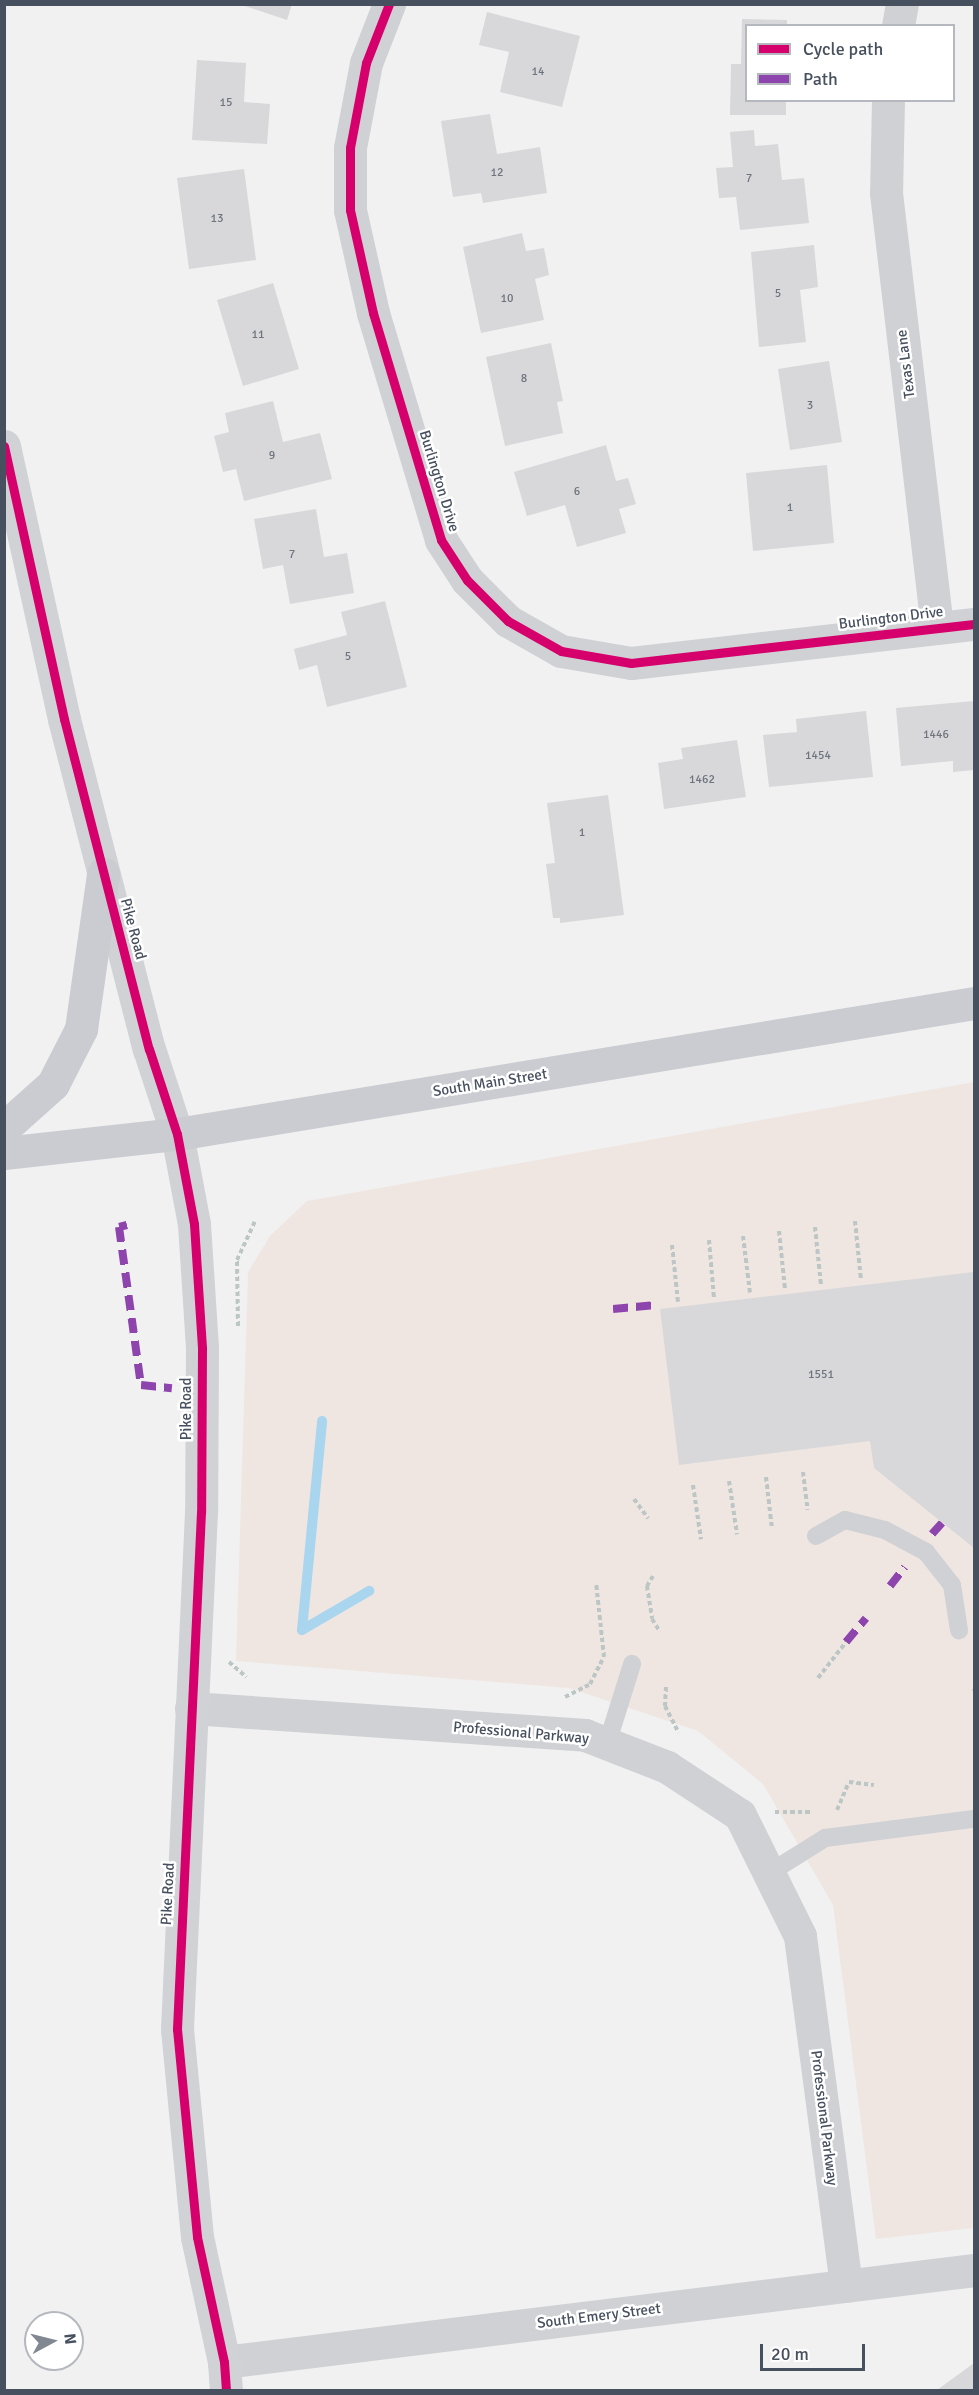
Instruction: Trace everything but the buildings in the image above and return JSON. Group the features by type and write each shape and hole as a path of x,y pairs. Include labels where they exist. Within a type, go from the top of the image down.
{"main road":[{"path":"4,1128 53,1084 81,1029 103,874"},
{"name":"South Main Street","path":"4,1153 177,1134 975,1003"}],"street":[{"name":"Burlington Drive","path":"389,4 366,63 350,148 350,210 373,313 441,540 467,580 508,621 561,651 631,663 975,624"},
{"path":"898,24 902,4"},
{"name":"Texas Lane","path":"888,102 886,193 937,628"},
{"name":"Pike Road","path":"4,446 64,719 149,1049 177,1134 194,1224 202,1348 201,1512 177,2029 197,2236 225,2376"},
{"name":"Professional Parkway","path":"191,1708 585,1735 667,1767 740,1815 801,1936 846,2286"},
{"name":"South Emery Street","path":"225,2376 846,2286 975,2270"}],"lane":[{"path":"816,1536 845,1520 885,1530 926,1552 952,1585 959,1630"},
{"path":"607,1744 632,1664"},
{"path":"769,1873 825,1838 975,1819"}],"path":[{"path":"238,1328 237,1260 255,1221"},
{"path":"855,1221 861,1280"},
{"path":"815,1227 821,1285"},
{"path":"780,1231 785,1289"},
{"path":"743,1236 750,1293"},
{"path":"709,1240 714,1298"},
{"path":"672,1245 678,1302"},
{"path":"803,1472 808,1513"},
{"path":"766,1477 772,1529"},
{"path":"729,1481 737,1534"},
{"path":"693,1485 701,1539"},
{"path":"634,1499 648,1518"},
{"path":"653,1576 647,1586 652,1618 660,1632"},
{"path":"553,1696 564,1697 591,1684 604,1657 596,1582"},
{"path":"818,1678 846,1642"},
{"path":"227,1661 247,1678"},
{"path":"666,1687 665,1706 676,1731 684,1737"},
{"path":"828,1812 837,1812 849,1782 874,1785"},
{"path":"771,1808 775,1812 818,1812"}],"shaded area":[{"path":"974,1082 974,2228 876,2239 833,1905 763,1784 698,1731 569,1688 236,1661 248,1272 270,1236 307,1201"}],"waterway":[{"path":"302,1630 322,1421"},
{"path":"302,1630 369,1591"}],"marked path":[{"path":"127,1225 119,1227 141,1385 172,1388"},
{"path":"613,1309 656,1305"},
{"path":"932,1534 942,1523"},
{"path":"890,1586 905,1567"},
{"path":"846,1642 866,1618"}],"cycle path":[{"path":"389,4 366,63 350,148 350,210 373,313 441,540 467,580 508,621 561,651 631,663 974,624"},
{"path":"4,446 64,719 149,1049 177,1134 194,1224 202,1348 201,1512 177,2029 197,2237 224,2362 226,2390"}]}
